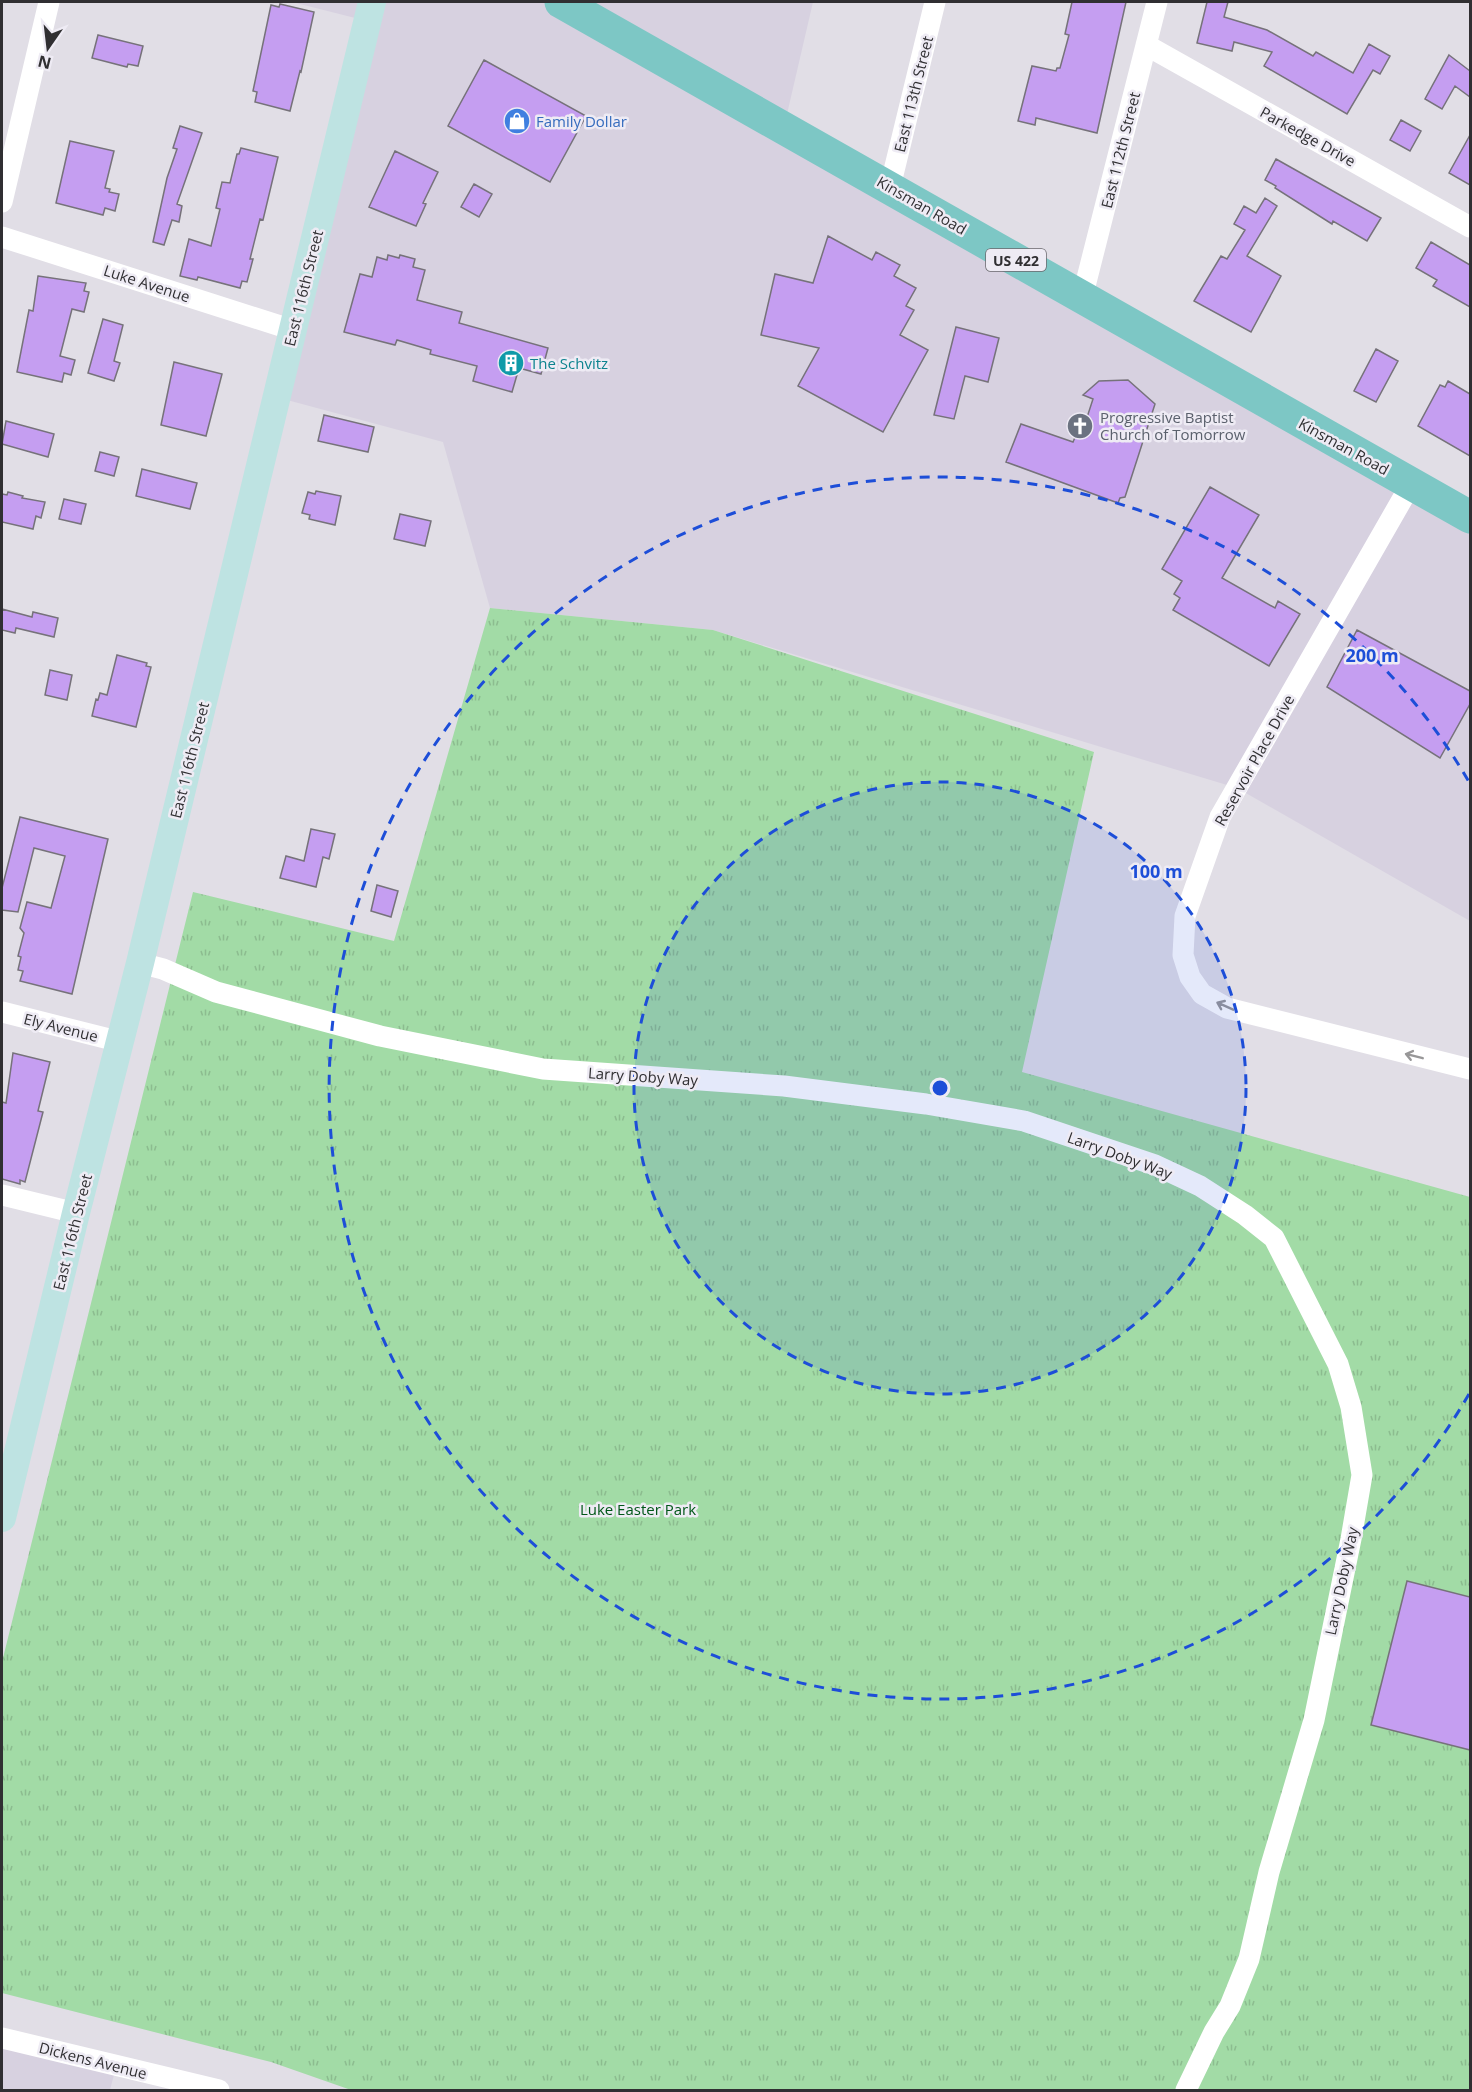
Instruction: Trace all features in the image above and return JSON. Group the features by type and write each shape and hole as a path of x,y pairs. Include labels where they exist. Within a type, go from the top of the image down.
{"main road":[{"name":"East 116th Street","path":"2,1518 8,1464 121,1042 372,2"},
{"name":"Kinsman Road","path":"561,2 1470,517"}],"street":[{"path":"2,202 49,2"},
{"name":"East 113th Street","path":"890,187 935,2"},
{"name":"East 112th Street","path":"1083,298 1157,2"},
{"name":"Parkedge Drive","path":"1146,45 1470,227"},
{"name":"Luke Avenue","path":"2,237 292,330"},
{"name":"Reservoir Place Drive","path":"1411,484 1220,817 1185,916 1183,955 1190,977 1202,994 1227,1008 1470,1069"},
{"name":"Larry Doby Way","path":"140,963 164,969 216,992 369,1033 543,1069 784,1086 926,1104 1024,1121 1155,1165 1200,1186 1245,1215 1274,1238 1338,1364 1351,1407 1362,1474 1314,1720 1269,1872 1249,1959 1230,2006 1214,2032 1186,2091"},
{"name":"Ely Avenue","path":"2,1012 121,1042"},
{"path":"2,1195 76,1213"},
{"name":"Dickens Avenue","path":"2,2038 219,2091"}],"shaded area":[{"path":"292,2 813,2 784,127 1470,517 1470,921 1237,788 713,630 490,608 443,442 276,397 367,21"},
{"path":"2,2038 116,2067 110,2090 2,2090"}],"green space":[{"name":"Luke Easter Park","path":"490,608 713,630 1094,752 1022,1072 1470,1197 1470,2090 351,2090 271,2062 2,1993 2,1662 193,892 394,941"}],"building":[{"path":"1072,2 1126,2 1097,133 1036,118 1035,125 1018,121 1032,66 1056,71 1060,68 1069,35 1065,34"},
{"path":"1207,2 1228,2 1224,17 1267,30 1313,56 1316,52 1353,73 1369,44 1390,56 1380,74 1373,70 1347,114 1264,66 1272,52 1234,42 1232,51 1197,43"},
{"path":"280,4 314,12 290,111 255,102 257,92 253,91 271,5 279,7"},
{"path":"98,35 143,46 138,66 128,64 127,67 92,58"},
{"path":"1449,55 1470,71 1470,97 1455,86 1442,109 1425,99"},
{"name":"Family Dollar","path":"484,60 586,116 550,182 448,126"},
{"path":"1401,120 1421,131 1410,151 1390,140"},
{"path":"180,126 202,133 177,204 182,206 179,222 172,220 164,245 153,242 167,178 177,149 173,148"},
{"path":"1470,135 1470,185 1449,173"},
{"path":"70,141 114,151 105,188 110,189 109,192 119,194 115,211 105,208 103,215 56,203"},
{"path":"241,148 278,157 263,220 260,219 250,259 253,259 247,282 242,281 240,288 198,277 197,280 180,276 189,239 211,246 220,209 216,208 222,182 230,183 237,154"},
{"path":"395,151 438,172 423,203 426,204 416,226 369,207"},
{"path":"1276,159 1381,218 1367,241 1333,221 1332,224 1265,180"},
{"path":"474,184 492,194 479,217 461,207"},
{"path":"1265,198 1277,206 1247,256 1281,276 1251,332 1194,301 1221,256 1227,259 1245,230 1234,224 1244,206 1256,213"},
{"path":"828,236 872,260 876,252 900,265 894,276 916,288 906,306 914,310 900,335 928,350 883,432 798,386 819,348 761,335 775,274 813,283"},
{"path":"1431,242 1470,265 1470,307 1433,286 1437,280 1416,268"},
{"path":"388,255 415,259 413,267 425,270 417,300 462,312 459,323 548,348 541,374 519,368 512,392 473,381 477,366 430,354 431,350 397,340 395,345 344,332 360,274 372,277 377,257 387,260"},
{"path":"38,276 86,283 84,291 89,292 84,312 72,309 60,356 75,360 71,375 64,373 62,382 17,372 29,310 33,311"},
{"path":"103,319 123,325 114,361 120,363 114,381 88,373"},
{"path":"956,327 999,338 988,382 965,376 954,419 934,415"},
{"path":"1376,349 1398,361 1376,402 1354,391"},
{"path":"174,362 222,374 206,436 161,425"},
{"path":"1128,380 1155,404 1125,497 1120,498 1118,503 1006,462 1021,424 1073,442 1076,435 1081,436 1093,399 1083,395 1099,381"},
{"path":"1448,381 1470,394 1470,456 1418,426 1440,385 1445,387"},
{"path":"324,415 374,427 368,452 318,441"},
{"path":"6,421 54,434 48,457 2,444"},
{"path":"100,452 119,457 114,476 95,471"},
{"path":"142,469 197,483 190,509 136,496"},
{"path":"1210,487 1259,515 1222,578 1275,608 1278,601 1300,614 1269,666 1173,610 1180,598 1174,594 1182,581 1162,569"},
{"path":"316,491 341,496 335,525 309,519 310,515 302,513 308,492 315,494"},
{"path":"8,492 23,496 22,498 45,502 41,518 36,516 33,529 2,522 2,494 7,495"},
{"path":"64,499 86,504 81,524 59,519"},
{"path":"400,514 431,521 425,546 394,539"},
{"path":"2,609 32,617 33,612 58,618 54,637 16,628 15,633 2,630"},
{"path":"1357,630 1470,691 1470,704 1440,758 1327,687"},
{"path":"117,655 147,663 146,666 151,667 136,727 92,716 96,699 98,700 100,693 107,695"},
{"path":"50,670 72,675 67,700 45,695"},
{"path":"20,817 108,839 72,994 20,981 23,971 18,970 21,957 18,956 24,933 20,928 27,902 51,908 65,856 34,848 18,912 2,910 2,888"},
{"path":"311,829 335,834 329,859 323,857 316,887 280,878 286,856 304,861"},
{"path":"377,885 398,891 391,917 371,911"},
{"path":"13,1053 50,1062 38,1111 43,1112 25,1182 20,1180 20,1184 2,1179 2,1102 6,1103"},
{"path":"1407,1581 1470,1597 1470,1750 1371,1725"}],"place":[{"name":"Family Dollar","path":"517,121"},
{"name":"The Schvitz","path":"511,363"},
{"name":"Progressive Baptist Church of Tomorrow","path":"1080,426"}]}
